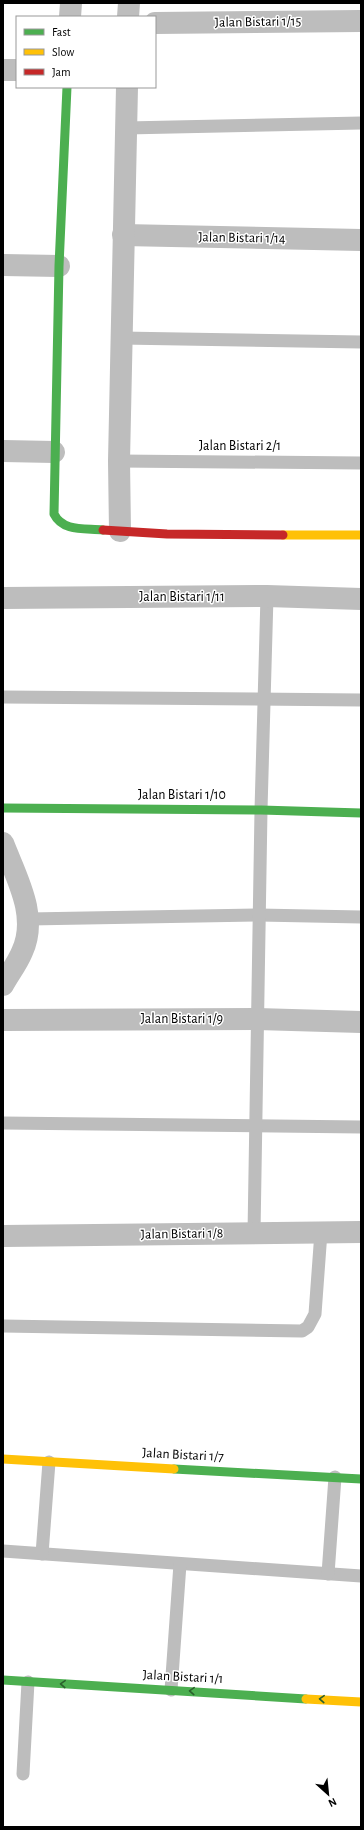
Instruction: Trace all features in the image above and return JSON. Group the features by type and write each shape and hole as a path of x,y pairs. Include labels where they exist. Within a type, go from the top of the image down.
{"street":[{"path":"70,16 71,3"},
{"path":"128,16 129,3"},
{"name":"Jalan Bistari 1/15","path":"156,23 361,21"},
{"path":"3,70 16,70"},
{"path":"68,88 59,266 54,452 54,514 58,522 66,527 167,534 361,535"},
{"path":"120,531 119,461 127,88"},
{"name":"Jalan Bistari 1/14","path":"124,235 361,240"},
{"path":"3,265 59,266"},
{"path":"3,451 54,452"},
{"name":"Jalan Bistari 1/11","path":"3,598 267,596 361,599"},
{"name":"Jalan Bistari 1/10","path":"3,808 261,810 361,813"},
{"path":"3,843 26,901 29,919 28,936 22,952 3,984"},
{"name":"Jalan Bistari 1/9","path":"3,1020 257,1019 361,1022"},
{"name":"Jalan Bistari 1/8","path":"3,1236 361,1232"},
{"name":"Jalan Bistari 1/7","path":"3,1459 361,1479"},
{"name":"Jalan Bistari 1/1","path":"3,1680 361,1702"}],"lane":[{"path":"126,128 361,123"},
{"path":"121,338 361,342"},
{"name":"Jalan Bistari 2/1","path":"119,461 361,463"},
{"path":"254,1233 261,810 267,596"},
{"path":"3,697 361,700"},
{"path":"29,919 259,915 361,917"},
{"path":"3,1123 361,1127"},
{"path":"3,1326 302,1331 308,1327 315,1314 321,1232"},
{"path":"42,1554 49,1462"},
{"path":"328,1574 335,1478"},
{"path":"3,1552 361,1576"},
{"path":"171,1690 180,1564"},
{"path":"23,1774 28,1682"}],"traffic: fast":[{"path":"67,88 59,266 54,514 63,524 75,528 103,530"},
{"path":"3,808 261,810 361,813"},
{"path":"174,1469 361,1479"},
{"path":"3,1680 306,1699"}],"traffic: slow":[{"path":"283,535 361,535"},
{"path":"3,1459 174,1469"},
{"path":"306,1699 361,1702"}],"traffic: jam":[{"path":"103,530 167,534 283,535"}]}
